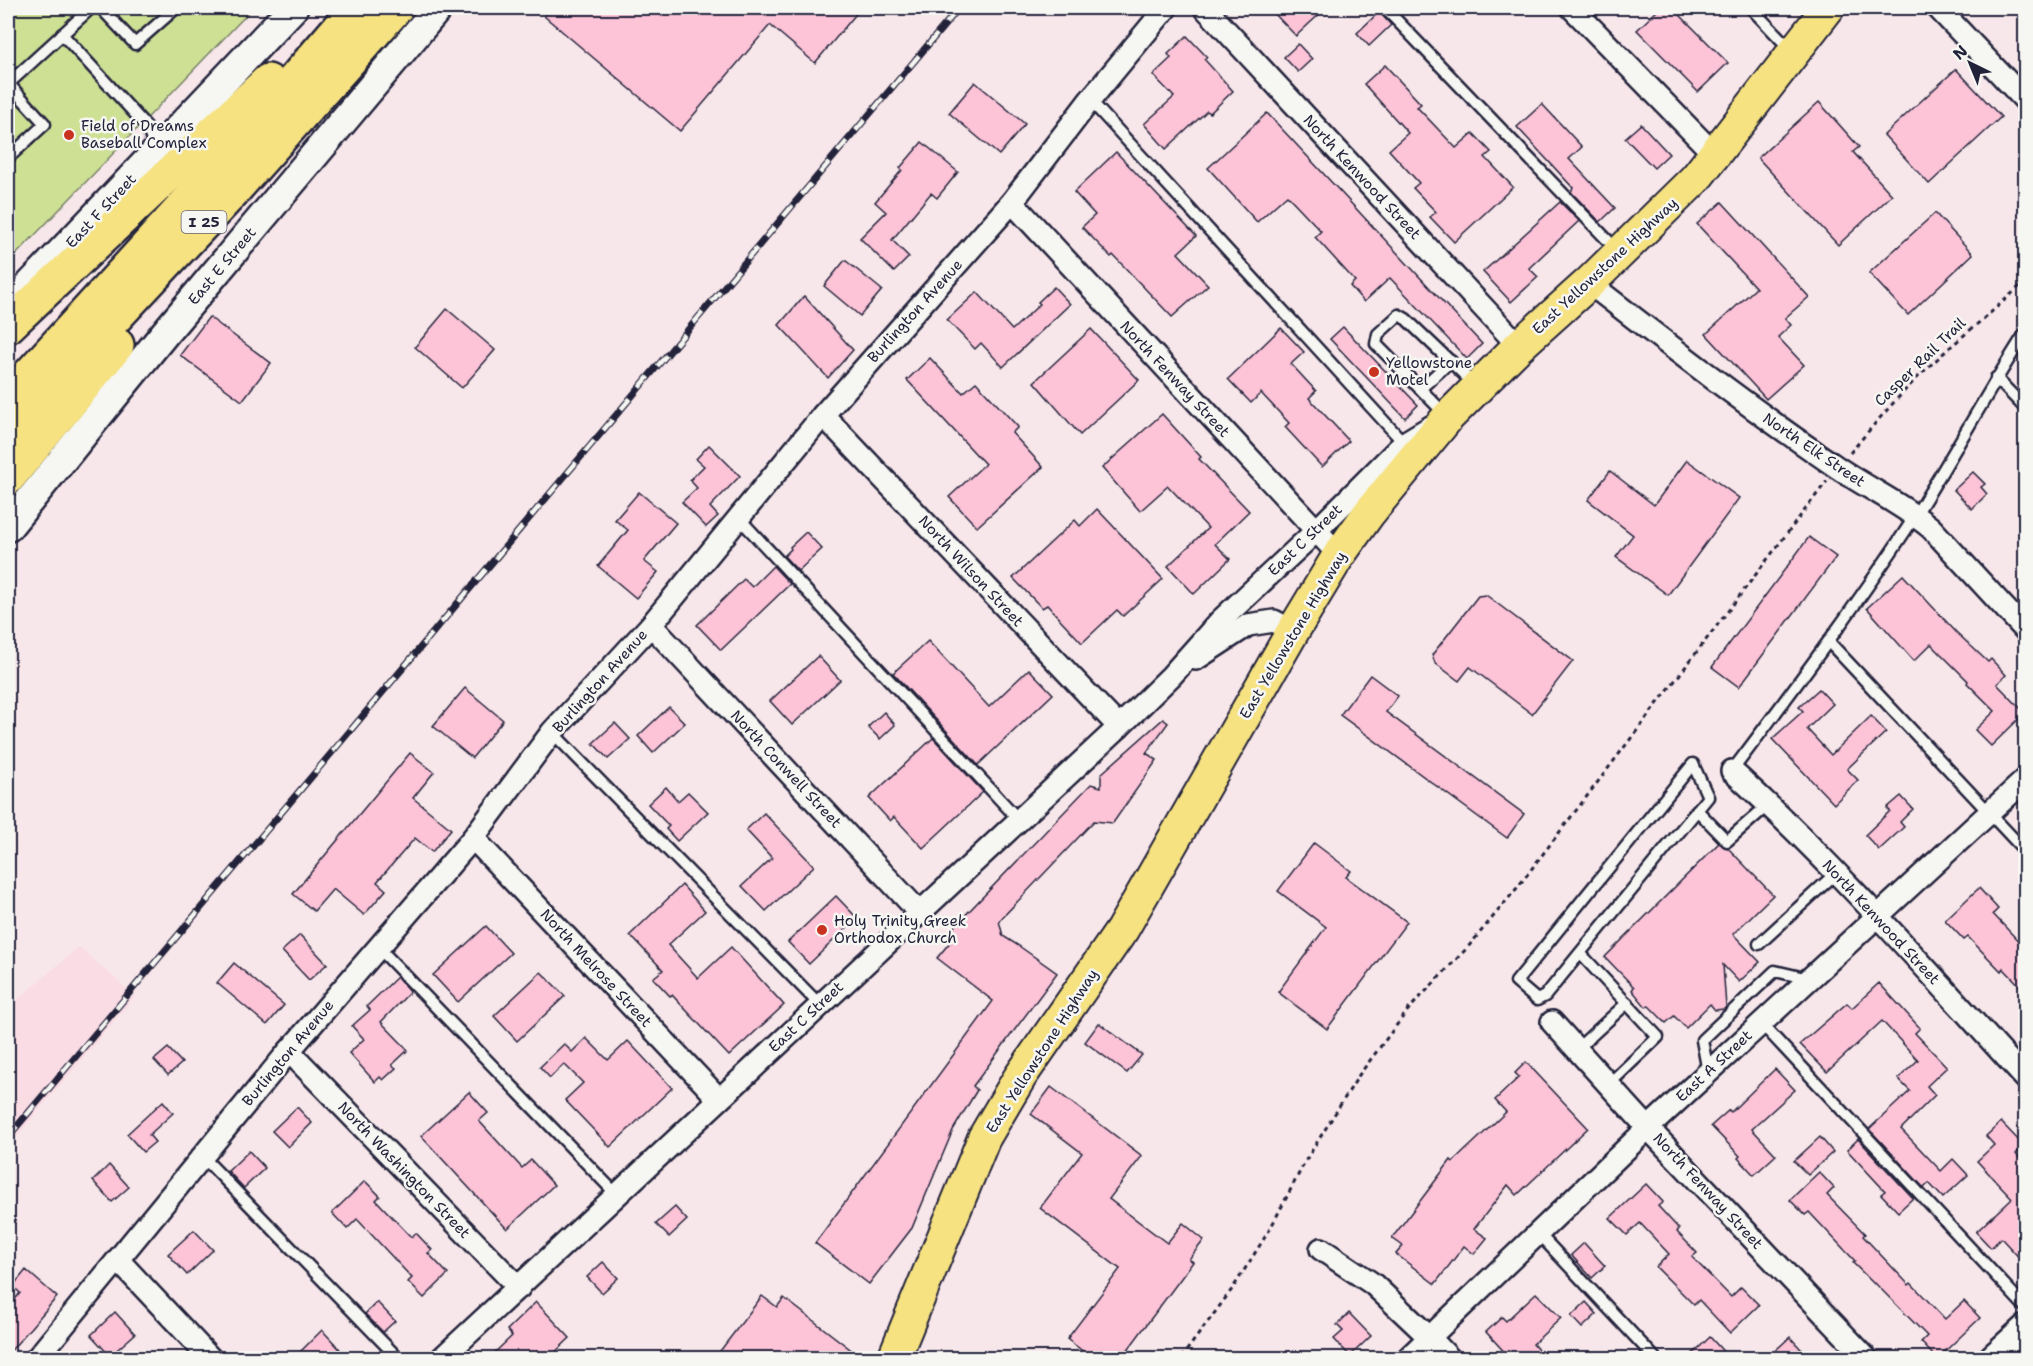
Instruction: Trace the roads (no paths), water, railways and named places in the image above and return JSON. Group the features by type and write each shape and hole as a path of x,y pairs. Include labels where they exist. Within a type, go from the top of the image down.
{"highway":[{"path":"8,326 345,8"},
{"name":"I 25","path":"8,398 206,182 356,8"},
{"name":"I 25","path":"8,432 227,198 396,8"},
{"path":"8,478 184,263 227,198"}],"main road":[{"name":"East F Street","path":"8,309 293,8"},
{"name":"East E Street","path":"8,527 158,342 438,8"},
{"name":"East Yellowstone Highway","path":"894,1359 984,1138 1020,1077 1122,930 1339,555 1369,513 1448,417 1519,346 1676,200 1715,156 1828,8"},
{"path":"1994,1359 2025,1329"}],"street":[{"name":"Burlington Avenue","path":"37,1359 289,1051 473,838 552,732 651,625 823,415 1012,202 1090,100 1166,8"},
{"name":"North Kenwood Street","path":"1205,8 1519,346"},
{"path":"1572,8 1715,156"},
{"path":"1938,8 2025,101"},
{"name":"North Fenway Street","path":"1012,202 1339,555"},
{"name":"North Elk Street","path":"1589,283 1719,384 1837,468 1915,515 1931,528 2025,631"},
{"name":"North Wilson Street","path":"823,415 1119,727"},
{"name":"East C Street","path":"442,1359 819,1004 1119,727 1171,676 1220,621 1404,443 1448,417"},
{"name":"East C Street","path":"1171,676 1248,626 1274,621 1293,631"},
{"name":"North Conwell Street","path":"651,625 920,913"},
{"name":"North Kenwood Street","path":"1731,771 1769,804 1836,873 2025,1079"},
{"name":"East A Street","path":"1408,1359 1648,1128 2025,779"},
{"name":"North Melrose Street","path":"473,838 719,1099"},
{"name":"North Fenway Street","path":"1552,1022 1648,1128 1866,1359"},
{"name":"North Washington Street","path":"289,1051 519,1288"},
{"path":"1321,1249 1373,1284 1449,1359"},
{"path":"119,1261 210,1359"}],"lane":[{"path":"8,158 45,124 8,83 92,8"},
{"path":"101,8 135,44 176,8"},
{"path":"1385,8 1620,253"},
{"path":"1751,8 1793,53"},
{"path":"62,34 147,127 153,143 152,157"},
{"path":"1090,100 1404,443"},
{"path":"1448,417 1376,344 1378,334 1399,315 1478,387"},
{"path":"1731,771 1829,642 1915,515 2025,332"},
{"path":"1420,389 1450,361"},
{"path":"1996,378 2025,410"},
{"path":"738,516 1018,819"},
{"path":"1829,642 2025,852"},
{"path":"552,732 819,1004"},
{"path":"1693,764 1708,797 1580,953 1545,996 1536,1000 1516,982 1693,764"},
{"path":"1697,810 1727,841 1769,804"},
{"path":"1759,944 1836,873"},
{"path":"378,947 617,1195"},
{"path":"1580,953 1658,1037 1609,1084"},
{"path":"1708,1072 1702,1040 1776,971 1809,979"},
{"path":"1577,1049 1627,1004"},
{"path":"1761,1023 2025,1308"},
{"path":"202,1156 398,1359"},
{"path":"1538,1233 1655,1359"}],"railway":[{"path":"8,1137 959,8"}],"place":[{"name":"Field of Dreams Baseball Complex","path":"69,135"},
{"name":"Yellowstone Motel","path":"1374,372"},
{"name":"Holy Trinity Greek Orthodox Church","path":"822,930"}]}
